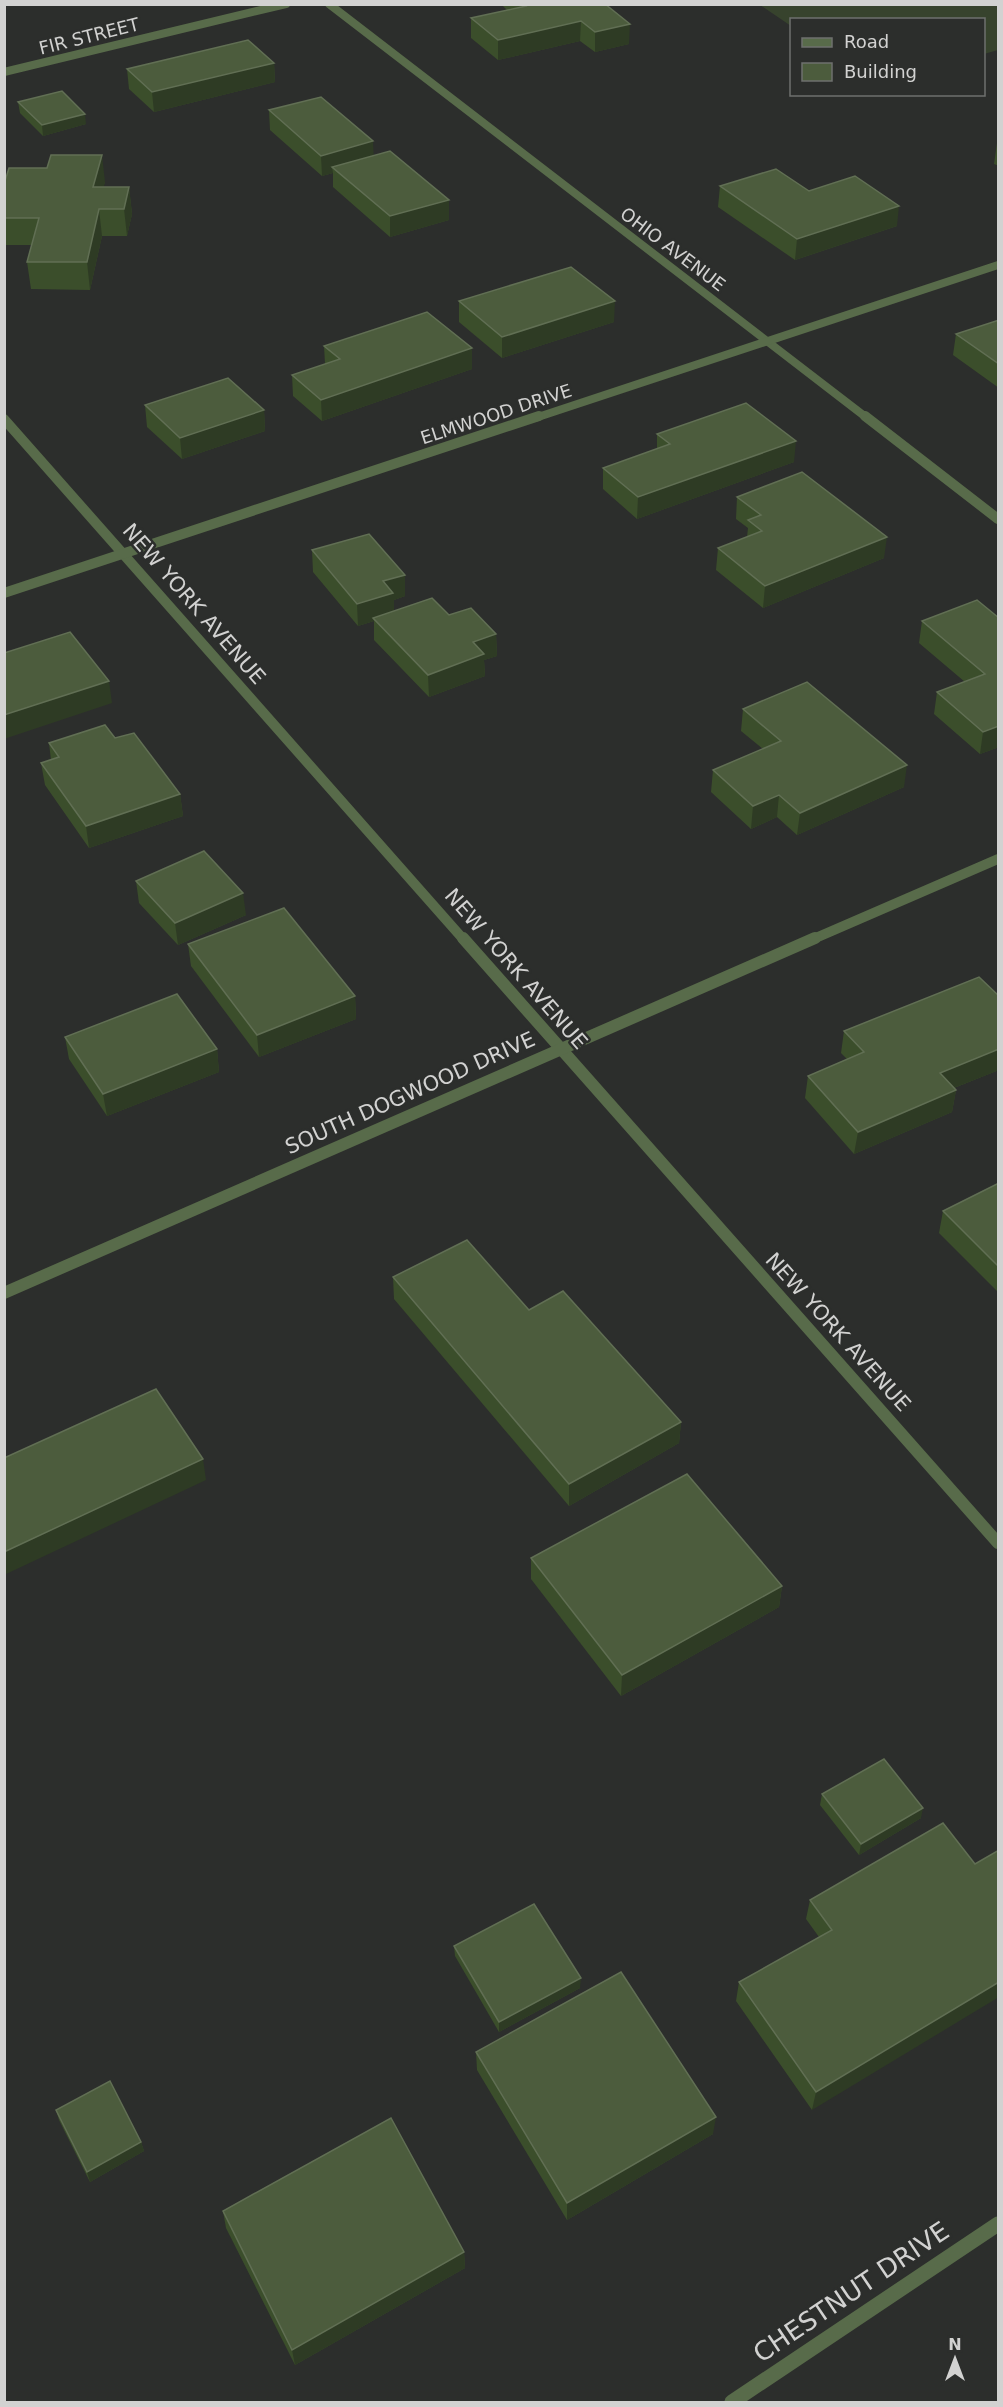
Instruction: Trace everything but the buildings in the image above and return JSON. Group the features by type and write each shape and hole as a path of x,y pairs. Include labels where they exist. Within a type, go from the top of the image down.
{"street":[{"name":"FIR STREET","path":"4,72 286,4"},
{"name":"OHIO AVENUE","path":"329,4 999,519"},
{"name":"ELMWOOD DRIVE","path":"4,593 999,265"},
{"name":"NEW YORK AVENUE","path":"4,419 999,1543"},
{"name":"SOUTH DOGWOOD DRIVE","path":"4,1293 560,1048 999,859"},
{"name":"CHESTNUT DRIVE","path":"732,2403 999,2224"}],"green space":[{"path":"760,5 998,5 998,50 985,54 985,18 790,18 790,25"}]}
